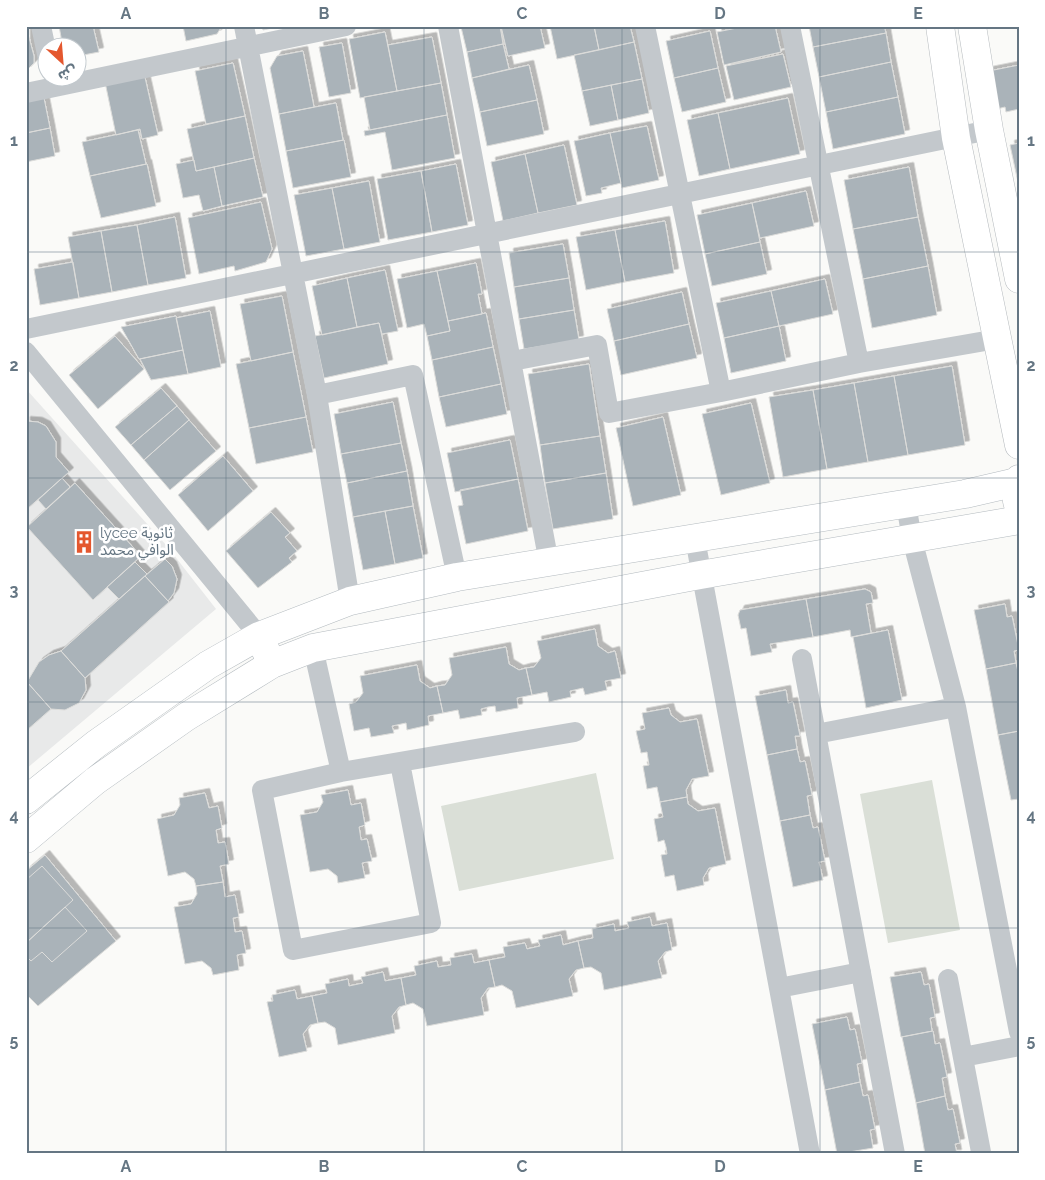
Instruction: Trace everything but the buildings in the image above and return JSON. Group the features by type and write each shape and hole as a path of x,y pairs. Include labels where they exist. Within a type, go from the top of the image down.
{"street":[{"path":"244,26 317,395 350,601"},
{"path":"88,76 248,47 346,26"},
{"path":"448,26 549,563"},
{"path":"645,26 721,392"},
{"path":"790,26 859,363"},
{"path":"940,26 956,138 1019,445"},
{"path":"972,26 1019,279"},
{"path":"26,93 38,88"},
{"path":"26,329 488,233 820,167 990,130"},
{"path":"512,361 597,345 610,413 859,363 997,339"},
{"path":"26,352 259,636 272,664"},
{"path":"317,395 413,375 457,577"},
{"path":"26,800 96,744 208,665 259,636 350,601 457,577 906,504 1018,490"},
{"path":"906,504 912,539 956,706 1019,1032"},
{"path":"26,839 95,781 186,717 272,664 314,648 700,575 1019,520"},
{"path":"695,539 700,575 810,1154"},
{"path":"314,648 341,772"},
{"path":"802,659 896,1154"},
{"path":"170,690 186,717"},
{"path":"816,734 956,706"},
{"path":"400,763 431,923 293,950 262,790 341,772 575,732"},
{"path":"779,988 861,972"},
{"path":"948,979 981,1152"},
{"path":"963,1057 1019,1046"}],"shaded area":[{"name":"lycee ثانوية الوافي محمد","path":"26,389 166,545 216,609 26,769"},
{"path":"596,773 614,859 459,891 441,806"},
{"path":"932,780 960,930 888,943 860,794"}],"place":[{"name":"lycee ثانوية الوافي محمد","path":"84,542"}]}
